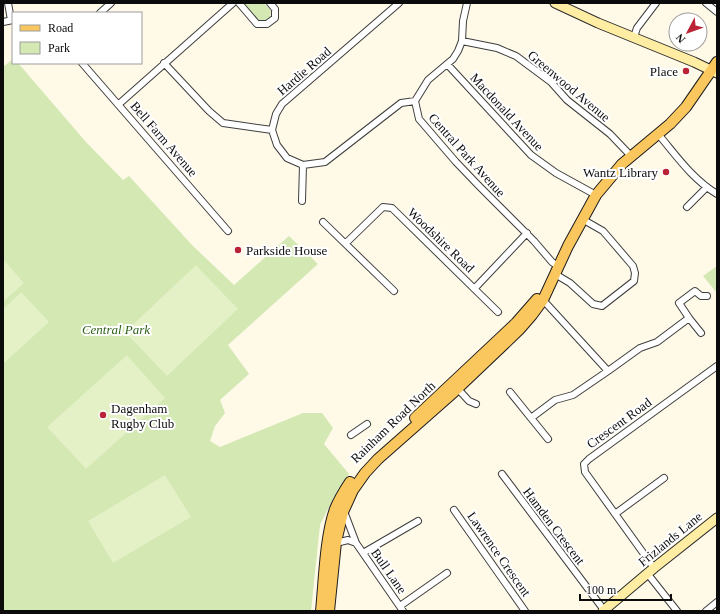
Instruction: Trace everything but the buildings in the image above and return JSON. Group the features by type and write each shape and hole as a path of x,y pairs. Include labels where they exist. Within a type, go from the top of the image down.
{"main road":[{"name":"Rainham Road North","path":"328,611 336,543 344,509 353,490 365,473 378,459 458,389 519,330 543,300 582,219 596,195 605,183 631,156 670,124 686,107 715,68"},
{"name":"Rainham Road North","path":"321,611 328,540 334,512 342,494 371,458 516,323 549,287"}],"street":[{"path":"3,22 12,20 8,3"},
{"path":"101,12 111,3"},
{"path":"119,104 233,3"},
{"path":"239,3 257,24 267,24 275,18 275,9 270,3"},
{"name":"Hardie Road","path":"272,130 276,114 282,104 400,3"},
{"path":"164,63 209,111 223,123 272,130 277,146 287,158 303,164 324,162 400,103 415,101 428,80 453,59 462,41 463,21 467,3"},
{"path":"555,3 598,23 715,68"},
{"path":"634,37 637,28 656,3"},
{"path":"706,3 717,12"},
{"name":"Greenwood Avenue","path":"462,41 498,48 516,56 551,82 567,100 610,134 631,156"},
{"name":"Bell Farm Avenue","path":"83,64 228,231"},
{"name":"Macdonald Avenue","path":"447,64 531,155 556,173 596,195"},
{"name":"Central Park Avenue","path":"415,101 419,119 479,186 527,233 557,271 593,304 602,306 634,281 635,273 633,266 603,231 582,219"},
{"path":"658,134 678,160 714,190 687,207"},
{"path":"302,201 303,164"},
{"name":"Woodshire Road","path":"346,244 383,207 392,208 498,312"},
{"path":"323,222 394,291"},
{"name":"Woodshire Road","path":"475,288 527,233"},
{"path":"700,333 679,303 695,291 701,296 707,296"},
{"path":"543,300 608,371"},
{"path":"531,418 555,400 573,395 640,348 658,342 689,318"},
{"name":"Crescent Road","path":"677,611 650,571 615,514 585,472 584,468 585,463 589,458 717,366"},
{"path":"458,389 469,401 476,404"},
{"path":"510,392 548,439"},
{"path":"351,435 367,424"},
{"name":"Hamden Crescent","path":"502,474 603,611"},
{"path":"615,514 664,478"},
{"name":"Bull Lane","path":"344,509 345,518 356,543 401,608"},
{"name":"Lawrence Crescent","path":"454,510 525,611"},
{"name":"Frizlands Lane","path":"603,611 650,571 717,518"},
{"path":"363,553 418,521"},
{"name":"Bull Lane","path":"336,543 348,540 356,543"},
{"path":"401,608 447,573"},
{"path":"706,611 717,602"}],"green space":[{"path":"242,3 264,3 271,11 270,18 265,23 258,21"},
{"name":"Central Park","path":"12,60 12,64 19,64 86,142 123,180 129,176 192,245 234,285 289,236 318,264 228,345 249,374 220,400 225,413 215,426 210,441 220,447 303,413 322,413 333,428 324,444 349,474 338,489 320,525 311,611 3,611 3,67"},
{"path":"3,259 24,283 3,302"},
{"path":"196,265 238,309 167,376 125,332"},
{"path":"717,266 717,293 703,276"},
{"path":"21,292 49,322 3,364 3,309"},
{"name":"Dagenham Rugby Club","path":"127,355 165,398 86,469 47,427"},
{"path":"165,475 191,517 113,563 88,521"}],"place":[{"name":"Place","path":"686,71"},
{"name":"Wantz Library","path":"666,172"},
{"name":"Parkside House","path":"238,250"},
{"name":"Dagenham Rugby Club","path":"103,415"}]}
